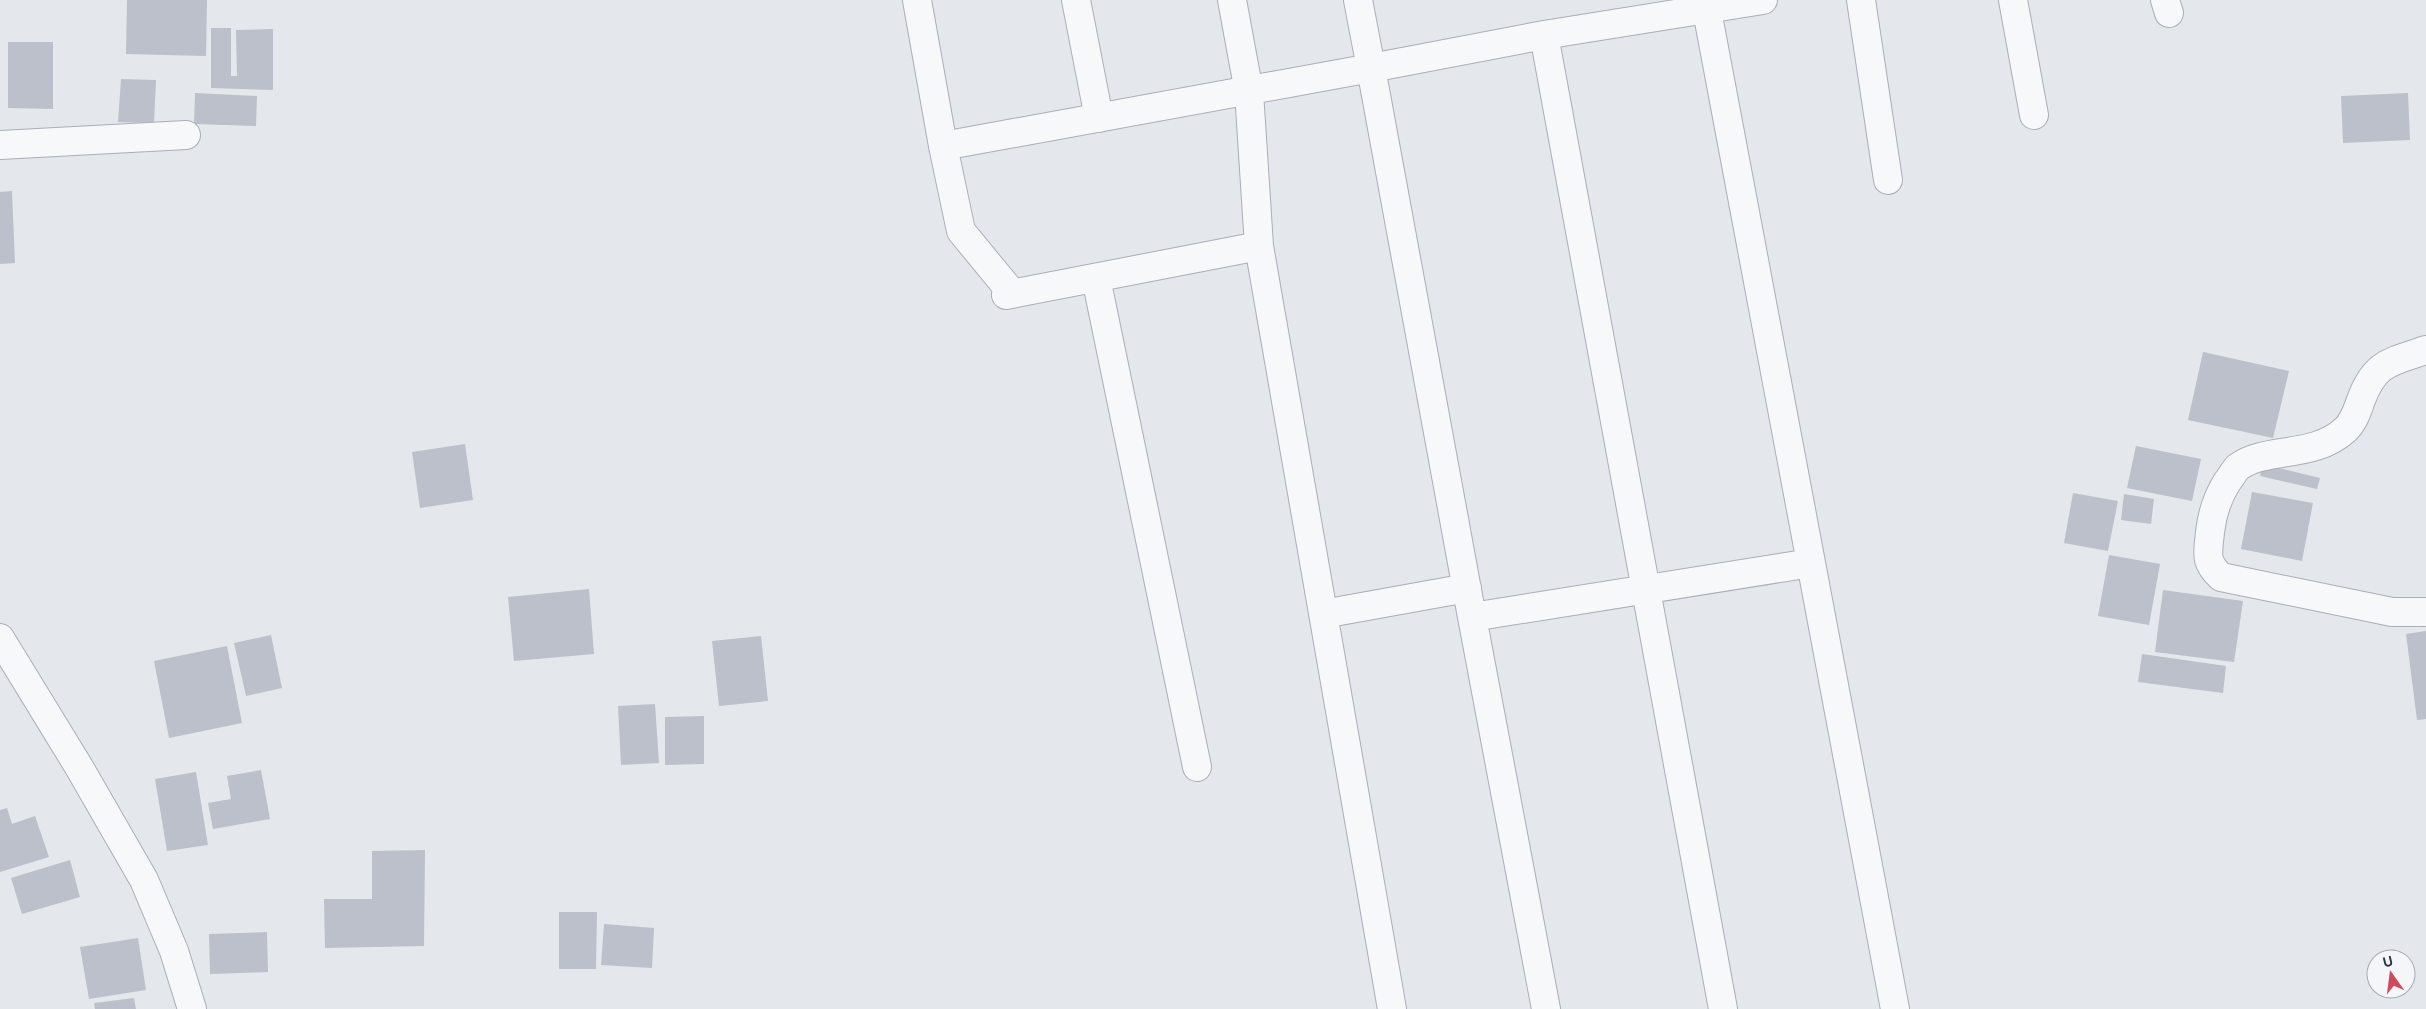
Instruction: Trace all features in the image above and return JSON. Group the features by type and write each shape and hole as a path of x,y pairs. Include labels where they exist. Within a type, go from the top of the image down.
{"street":[{"path":"917,0 960,231 1007,286 1006,295 1259,246"},
{"path":"1076,0 1099,118"},
{"path":"1232,0 1249,92 1259,246 1392,1009"},
{"path":"1358,0 1546,1009"},
{"path":"943,146 1249,92 1705,4 1763,0"},
{"path":"1861,0 1888,180"},
{"path":"2013,0 2034,115"},
{"path":"1705,4 1896,1009"},
{"path":"1544,36 1723,1009"},
{"path":"0,145 186,135"},
{"path":"1096,278 1197,767"},
{"path":"2426,350 2383,365 2366,385 2354,420 2345,431 2313,449 2249,461 2236,468 2220,494 2212,519 2207,559 2212,569 2221,577 2392,612 2426,612"},
{"path":"1472,617 1811,563"},
{"path":"1323,614 1467,588"},
{"path":"0,638 79,767 144,880 174,952 192,1009"}],"building":[{"path":"127,0 207,0 206,56 126,54"},
{"path":"211,28 231,28 231,76 237,76 236,30 273,29 273,90 211,88"},
{"path":"8,42 53,42 53,109 8,108"},
{"path":"121,79 156,80 154,123 118,122"},
{"path":"195,93 257,96 256,126 194,124"},
{"path":"2408,93 2410,140 2343,143 2341,96"},
{"path":"12,191 15,263 0,264 0,192"},
{"path":"2203,352 2289,371 2273,438 2188,420"},
{"path":"465,444 473,500 420,508 412,452"},
{"path":"2136,446 2201,459 2192,501 2127,488"},
{"path":"2263,464 2320,478 2317,489 2260,476"},
{"path":"2252,492 2313,503 2302,561 2241,549"},
{"path":"2073,493 2118,501 2108,551 2064,543"},
{"path":"2124,494 2154,499 2151,524 2121,520"},
{"path":"2109,555 2160,564 2149,625 2098,616"},
{"path":"589,589 594,654 514,661 508,597"},
{"path":"2163,590 2243,601 2234,662 2155,652"},
{"path":"2426,631 2426,719 2417,720 2406,634"},
{"path":"271,635 282,688 246,696 234,643"},
{"path":"761,636 768,701 719,706 712,641"},
{"path":"227,646 242,723 169,738 154,661"},
{"path":"2142,654 2226,666 2223,693 2138,682"},
{"path":"655,704 659,763 621,765 618,706"},
{"path":"704,716 704,764 665,765 665,717"},
{"path":"261,770 270,819 213,829 208,803 231,799 227,776"},
{"path":"196,772 208,845 167,851 155,779"},
{"path":"7,808 12,824 35,816 49,857 0,872 0,810"},
{"path":"425,850 424,946 325,948 324,899 372,899 372,851"},
{"path":"70,860 80,897 22,914 11,878"},
{"path":"559,912 597,912 596,969 559,969"},
{"path":"604,924 654,928 652,968 601,965"},
{"path":"267,932 268,972 210,974 209,934"},
{"path":"138,938 146,990 89,999 80,947"},
{"path":"134,998 136,1009 95,1009 94,1003"}]}
